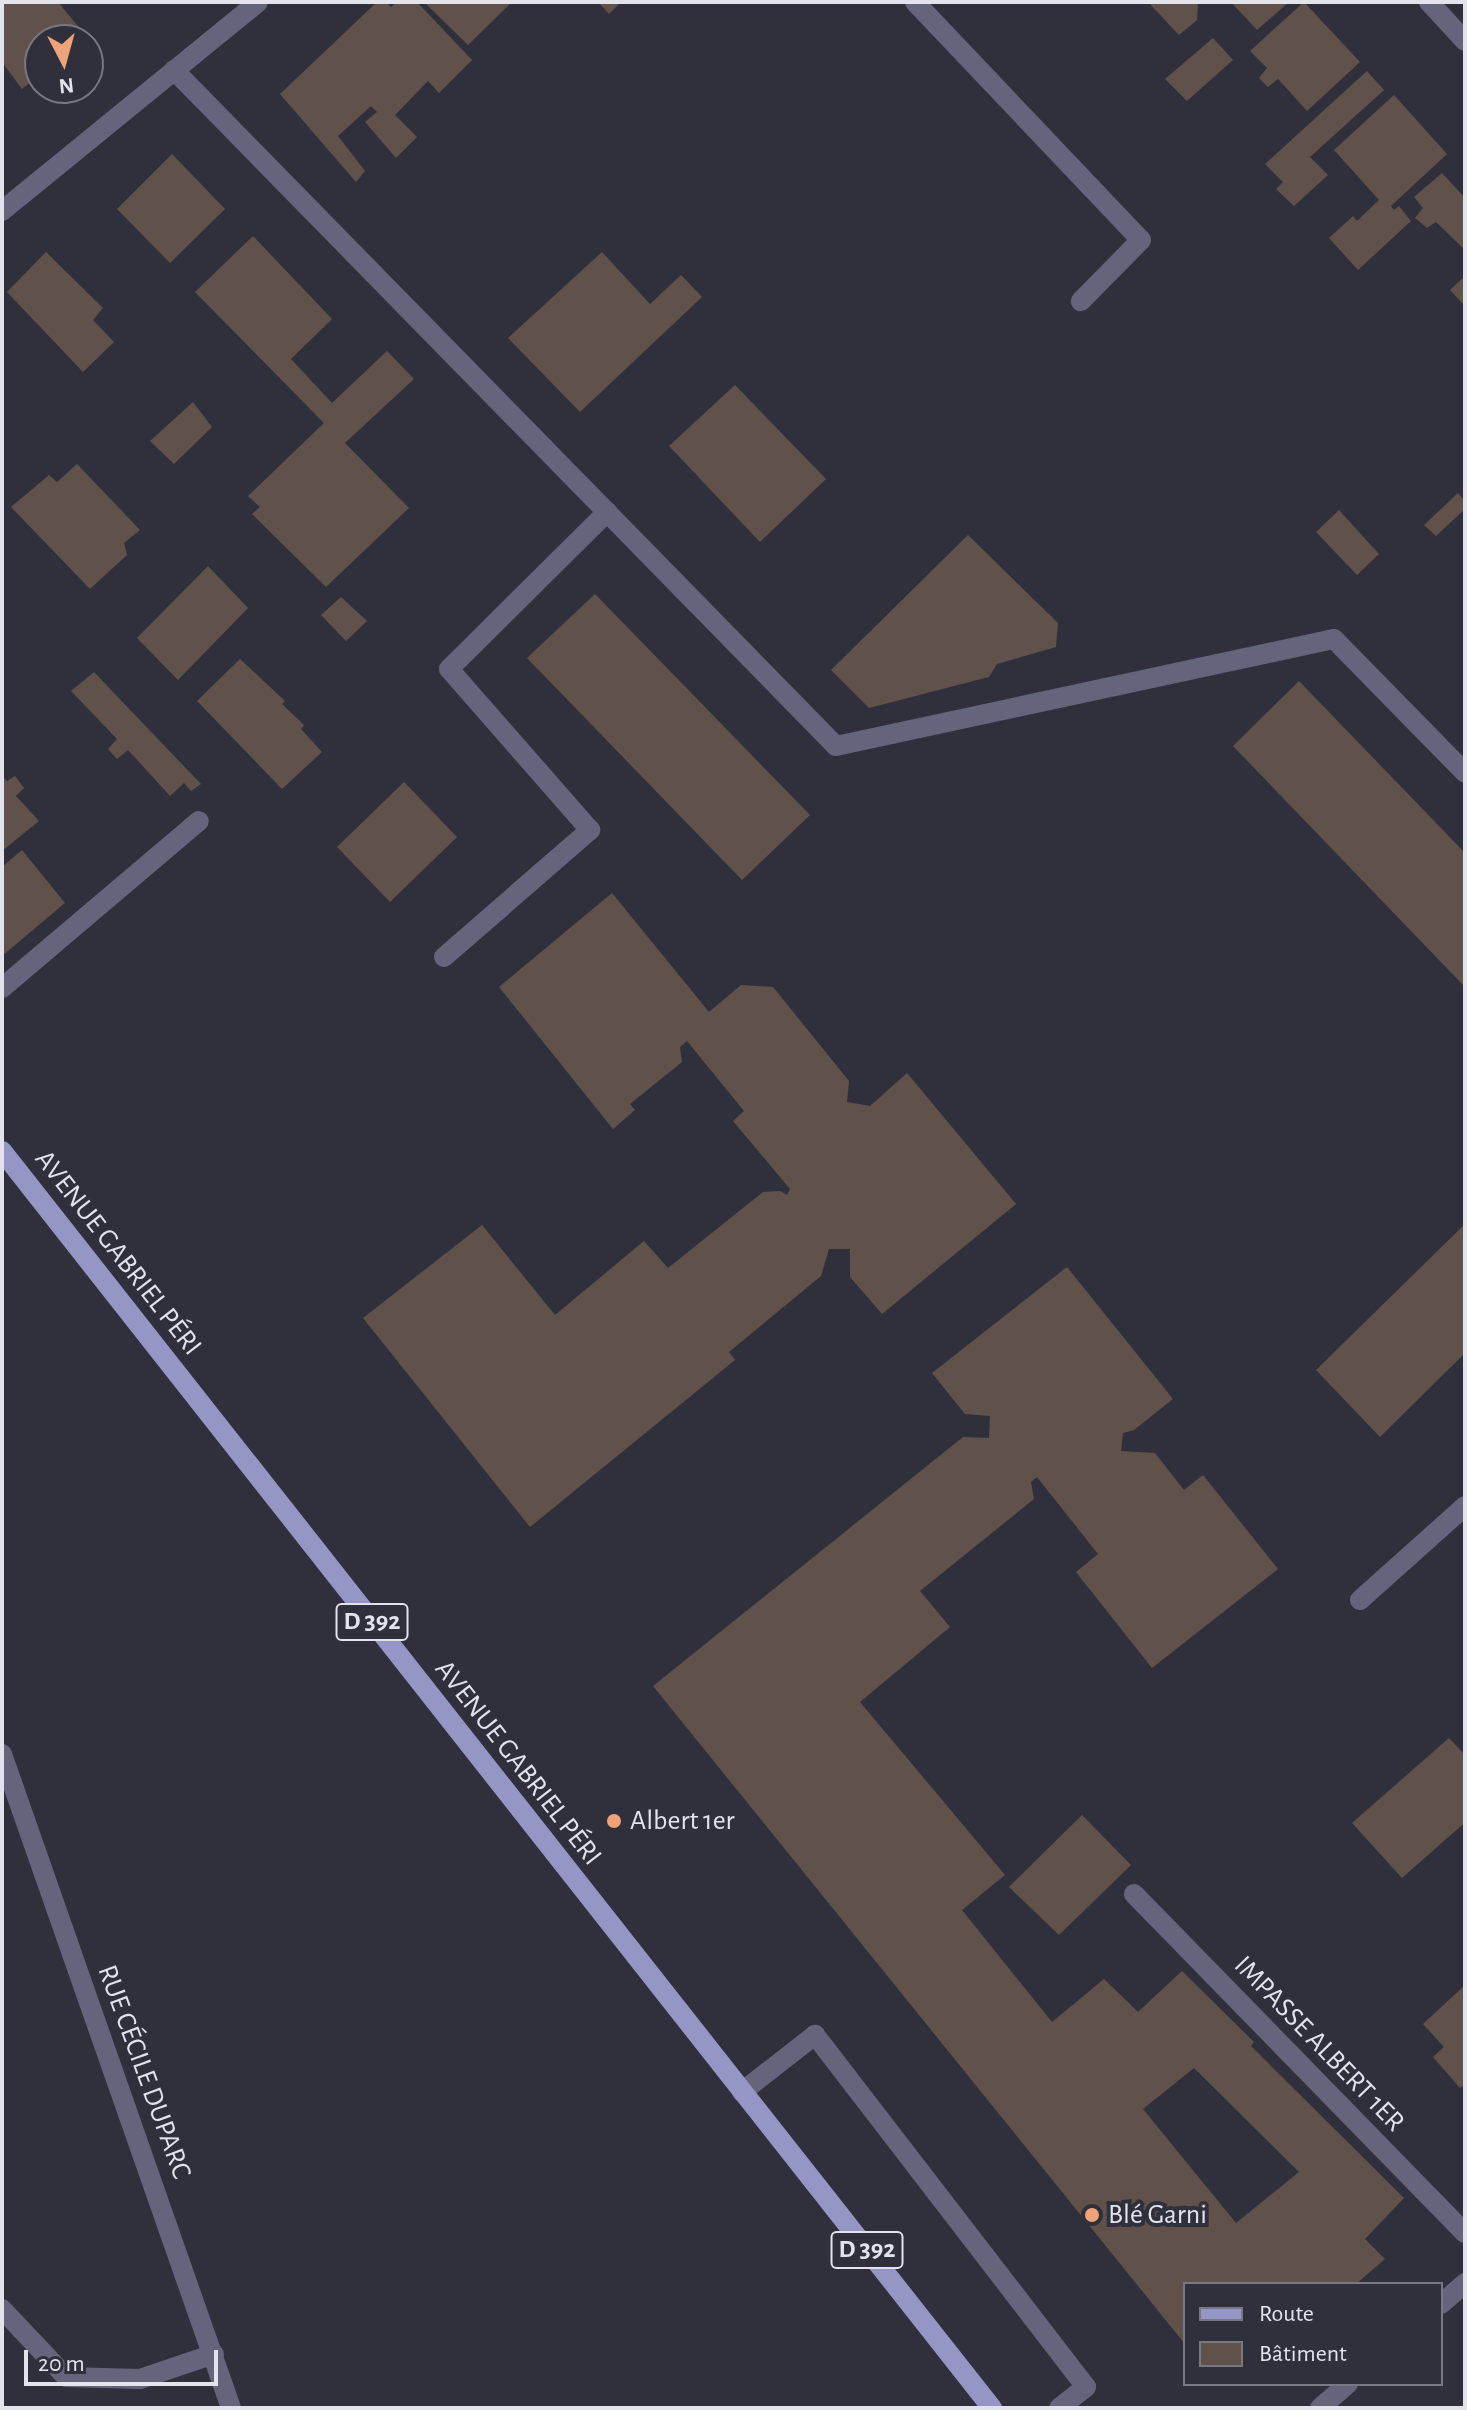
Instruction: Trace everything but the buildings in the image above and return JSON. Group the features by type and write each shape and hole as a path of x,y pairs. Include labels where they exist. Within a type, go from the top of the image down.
{"main road":[{"name":"AVENUE GABRIEL PÉRI","path":"2,1151 992,2408"}],"street":[{"path":"2,211 258,2"},
{"path":"915,2 1141,240 1081,301"},
{"path":"1429,2 1465,41"},
{"path":"174,70 836,746 1334,639 1465,773"},
{"path":"444,957 590,830 449,669 607,512"},
{"path":"2,988 199,821"},
{"path":"1360,1600 1465,1506"},
{"name":"RUE CÉCILE DUPARC","path":"2,1754 231,2408"},
{"name":"IMPASSE ALBERT 1ER","path":"1134,1894 1465,2233"},
{"path":"742,2092 815,2035 1086,2387 1059,2408"},
{"path":"1443,2302 1465,2283"},
{"path":"2,2309 66,2377 140,2379 214,2354"},
{"path":"1320,2408 1346,2386"}],"place":[{"name":"Albert 1er","path":"614,1821"},
{"name":"Blé Garni","path":"1092,2215"}]}
